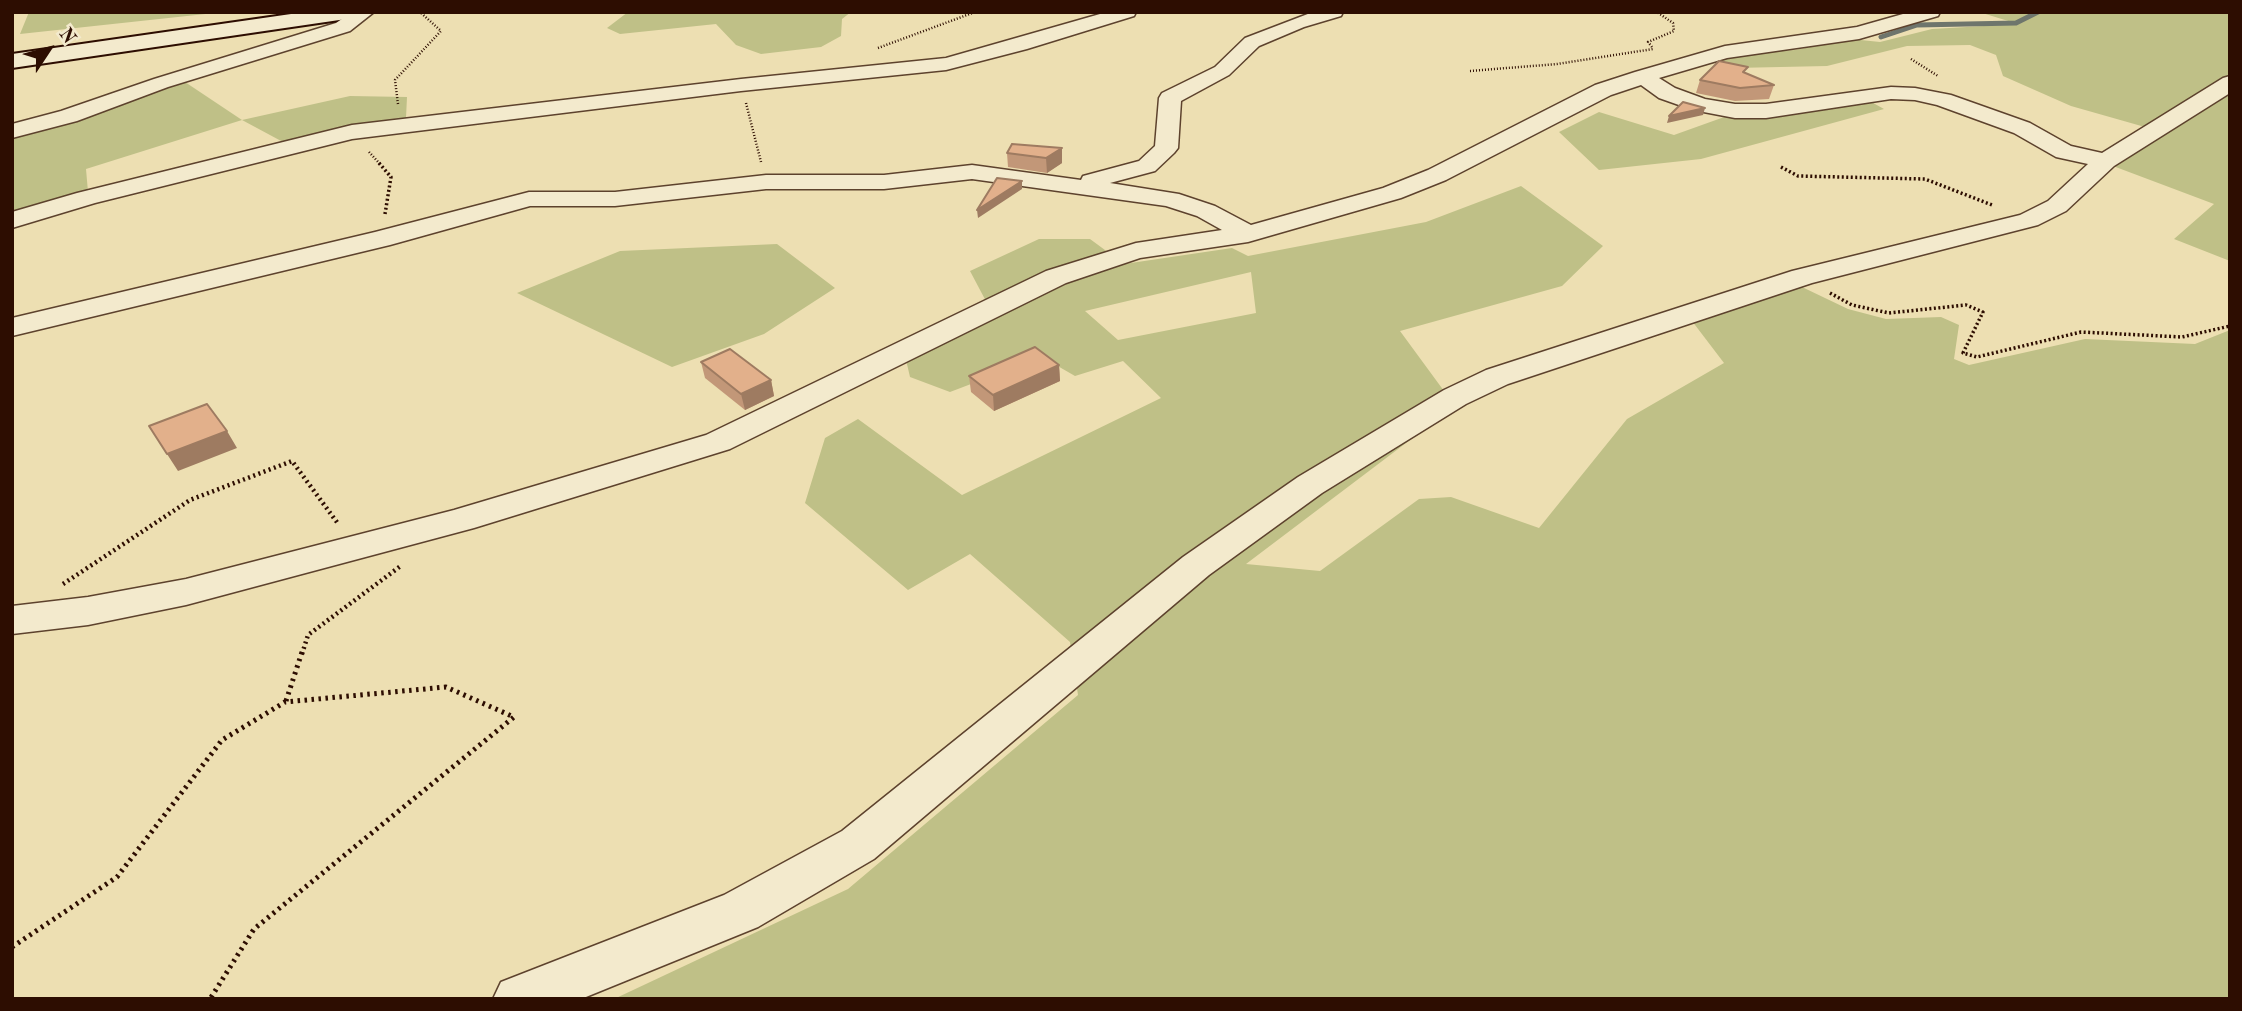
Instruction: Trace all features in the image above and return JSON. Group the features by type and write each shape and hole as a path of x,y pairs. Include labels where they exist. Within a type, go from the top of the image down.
{"street":[{"path":"12,61 353,12"},
{"path":"12,131 69,116 161,83 344,27 365,12"},
{"path":"12,220 86,198 352,132 741,85 946,64 1046,38 1127,12"},
{"path":"1076,188 1091,181 1147,166 1166,148 1170,97 1222,71 1252,42 1297,23 1335,12"},
{"path":"12,620 88,611 186,592 461,520 718,442 1056,278 1136,251 1248,234 1392,194 1437,176 1603,90 1642,76 1726,52 1859,33 1931,12"},
{"path":"1642,76 1678,97 1701,105 1735,111 1766,111 1891,93 1914,94 1943,100 2022,128 2064,152 2106,160"},
{"path":"519,999 741,911 858,845 1196,566 1310,485 1455,397 1497,377 1802,277 2029,220 2057,206 2106,160 2215,94 2230,82"},
{"path":"12,327 381,239 522,200 615,199 766,182 884,182 972,172 1170,199 1206,211 1248,234"}],"path":[{"path":"401,126 395,80 441,31 421,12"},
{"path":"867,74 852,58 975,12"},
{"path":"1656,48 1649,46 1648,42 1674,31 1673,23 1657,12"},
{"path":"741,85 766,182"},
{"path":"352,132 391,177 381,239"},
{"path":"1782,167 1798,176 1924,179 2029,220"},
{"path":"1802,277 1852,305 1889,313 1966,305 1983,312 1963,353 1977,357 2081,332 2182,337 2230,326"},
{"path":"57,588 190,500 292,461 355,548"},
{"path":"285,702 308,635 407,561"},
{"path":"12,947 117,877 222,740 285,702 446,687 514,717 254,929 210,999"}],"green space":[{"path":"29,12 224,12 20,34"},
{"path":"628,12 851,12 842,19 841,36 821,47 761,54 736,45 716,24 620,34 607,28"},
{"path":"1979,12 2230,12 2230,261 2174,239 2214,204 2113,166 2166,133 2071,106 2003,76 1996,55 1970,45 1907,46 1827,66 1734,68 1714,62 1743,53 1795,50 1851,39 1880,42 1932,29 2018,24"},
{"path":"185,82 242,120 86,169 88,192 12,215 12,134"},
{"path":"1857,94 1884,109 1701,159 1599,170 1559,132 1599,112 1674,135 1727,116"},
{"path":"350,96 407,97 406,118 283,142 242,120"},
{"path":"1521,186 1603,246 1562,286 1400,331 1455,406 1246,564 1320,571 1419,499 1451,497 1539,528 1627,419 1724,363 1692,321 1802,287 1848,309 1886,319 1941,317 1959,325 1954,359 1969,365 2085,339 2195,344 2230,330 2230,999 614,999 848,889 1078,695 1070,642 970,554 908,590 805,503 825,438 858,419 962,495 1161,398 1123,361 1075,376 1042,357 950,392 910,377 903,347 988,305 970,271 1039,239 1090,239 1124,264 1232,248 1248,256 1426,222","holes":["1251,272 1256,313 1118,340 1085,311"]},
{"path":"777,244 835,288 764,334 672,367 517,293 620,251"}],"building":[{"path":"1719,61 1748,67 1743,72 1774,85 1740,88 1700,80"},
{"path":"1683,102 1705,108 1669,116"},
{"path":"1012,144 1062,148 1046,158 1007,153"},
{"path":"997,178 1022,181 977,210"},
{"path":"1035,347 1059,365 993,395 969,376"},
{"path":"730,349 771,380 741,394 701,362"},
{"path":"207,404 227,431 167,454 149,426"}],"waterway":[{"path":"1881,37 1917,25 2016,23 2038,12"}]}
